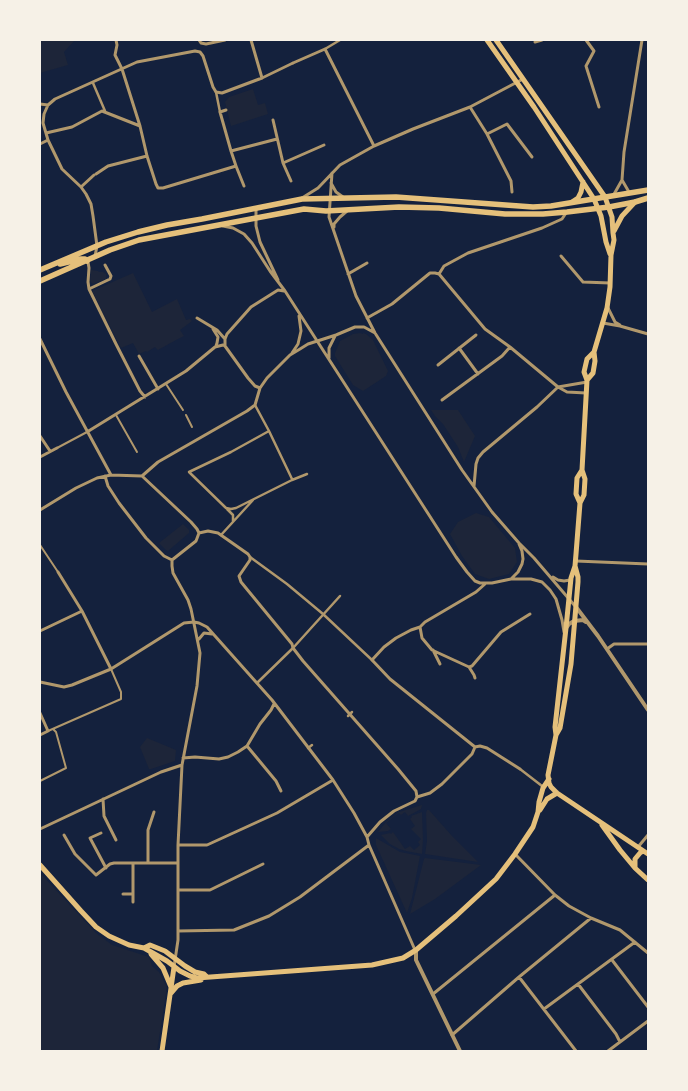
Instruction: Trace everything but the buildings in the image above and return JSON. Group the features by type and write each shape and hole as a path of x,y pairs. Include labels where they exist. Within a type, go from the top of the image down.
{"highway":[{"path":"40,270 97,246 138,232 302,199 396,197 533,207 551,206 648,190"},
{"path":"40,281 139,240 304,209 329,210 399,207 439,208 505,214 543,214 608,207 648,198"},
{"path":"97,246 121,246"},
{"path":"56,263 61,265 81,259 88,261"}],"main road":[{"path":"487,40 594,199 601,216 606,242 611,255"},
{"path":"496,40 605,197 612,217 614,240 611,255 611,283 608,308 594,352 593,373 587,381"},
{"path":"572,202 578,198 581,192 582,180"},
{"path":"613,233 622,216 636,202"},
{"path":"40,865 81,911 109,936 129,945 144,948 180,971 197,978 372,965 403,958 416,950 496,879 533,827 543,788 548,778 556,735 555,727 571,578 575,563 580,503 584,495 585,478 582,470 587,381 584,372 587,359 594,352"},
{"path":"556,735 560,728 569,680 578,577 575,563"},
{"path":"548,778 551,786 557,793 643,851 635,860 635,868"},
{"path":"538,812 547,799 557,793"},
{"path":"600,822 620,850 648,880"},
{"path":"643,875 648,871"},
{"path":"144,948 150,945 165,951 185,966 207,977"},
{"path":"150,952 164,968 171,990"},
{"path":"162,1051 174,967"},
{"path":"171,990 184,983 200,981 207,977"}],"street":[{"path":"116,40 117,45 114,55 122,69 158,188 236,166"},
{"path":"199,40 201,44 225,40"},
{"path":"250,40 262,78"},
{"path":"216,92 222,93 262,78 325,49 340,40"},
{"path":"535,42 542,40"},
{"path":"586,40 594,51 586,66 599,107"},
{"path":"613,196 622,180 624,152 642,40"},
{"path":"325,49 374,146"},
{"path":"94,258 97,246 91,204 81,187 64,173 48,140 43,123 48,105 55,99 137,62 200,52 203,56 212,87 216,92 231,150 244,186"},
{"path":"302,199 318,188 340,165 374,146 470,107 523,79"},
{"path":"93,83 106,113"},
{"path":"40,104 48,105"},
{"path":"470,107 511,180 512,192"},
{"path":"220,112 226,110"},
{"path":"46,133 72,127 102,111 140,126"},
{"path":"273,120 283,163 291,181"},
{"path":"486,134 507,124 532,157"},
{"path":"231,150 277,139"},
{"path":"40,144 48,140"},
{"path":"283,163 324,145"},
{"path":"81,187 108,166 147,156"},
{"path":"332,173 329,217 356,296 375,333 474,487 519,543 575,606 648,710"},
{"path":"622,180 630,194"},
{"path":"331,183 336,192 348,199"},
{"path":"256,209 256,226 260,242 285,291 456,557 467,572 480,583 511,579 531,579 542,582 553,594 558,606 565,640"},
{"path":"334,230 334,224 350,209"},
{"path":"437,274 444,266 468,253 542,228 562,219 566,212"},
{"path":"217,226 233,228 244,234 280,282"},
{"path":"561,256 583,282 611,283"},
{"path":"88,261 89,289 140,391 145,397"},
{"path":"348,274 366,263"},
{"path":"89,289 110,279 111,276 105,265"},
{"path":"367,318 392,304 430,273 437,274 485,329 558,387 567,392 586,393"},
{"path":"260,388 255,386 248,378 225,346 225,340 230,330 251,308 278,290 285,291"},
{"path":"608,308 615,322 620,326"},
{"path":"142,476 158,462 247,411 254,405 260,388 298,344 301,324 298,313"},
{"path":"197,318 217,330 225,340"},
{"path":"603,323 648,334"},
{"path":"290,355 308,344 357,326 364,327 375,333"},
{"path":"213,329 218,337 215,347"},
{"path":"329,359 329,348 336,335"},
{"path":"438,365 476,335"},
{"path":"40,339 111,475"},
{"path":"87,432 186,371 215,347 225,346"},
{"path":"442,400 502,356 510,347"},
{"path":"459,348 478,374"},
{"path":"139,356 158,389"},
{"path":"474,487 476,464 483,452 537,408 558,387 587,381"},
{"path":"254,405 269,430 292,480"},
{"path":"232,524 233,516 190,472 269,430"},
{"path":"40,436 50,451"},
{"path":"40,457 56,448"},
{"path":"226,508 236,508 307,474"},
{"path":"40,510 91,480 111,475 142,476 191,522 199,533"},
{"path":"105,476 108,486 119,503 141,531 164,556 172,560"},
{"path":"221,536 254,499"},
{"path":"199,533 212,531 246,552 322,614 390,679 475,747 487,748 542,786"},
{"path":"172,560 196,541 199,533"},
{"path":"511,579 518,572 522,564 522,551 519,543"},
{"path":"250,557 249,563 239,576 240,582 292,644 293,648 416,791 417,797"},
{"path":"172,560 174,573 188,600 200,653 197,686 182,766 178,845 178,940 174,967"},
{"path":"575,563 648,564"},
{"path":"58,572 82,611 111,669"},
{"path":"548,574 564,582 569,581 571,578"},
{"path":"372,660 396,638 411,630 420,628 426,622 476,592 486,583"},
{"path":"257,683 293,648 340,596"},
{"path":"40,631 82,611"},
{"path":"469,667 502,632 530,614"},
{"path":"566,628 574,621 583,620 588,623"},
{"path":"40,682 64,687 72,685 111,669 184,623 194,622 203,624 274,703 333,780 354,812 367,837 416,950 416,960 460,1051"},
{"path":"420,628 422,638 440,664"},
{"path":"198,640 204,633 213,634"},
{"path":"607,649 614,644 648,644"},
{"path":"432,650 469,667 475,678"},
{"path":"183,758 221,758 238,752 247,746 274,703"},
{"path":"40,713 48,731 40,735"},
{"path":"308,748 312,745"},
{"path":"247,746 276,781 281,791"},
{"path":"367,837 389,814 415,801 417,797 430,794 442,784 472,754 475,747"},
{"path":"40,830 162,772 182,766"},
{"path":"178,845 207,845 276,813 333,780"},
{"path":"103,799 104,816 116,840"},
{"path":"148,863 148,830 154,812"},
{"path":"101,833 90,838 106,868"},
{"path":"64,835 75,854 96,875 114,863 178,862"},
{"path":"643,851 648,835"},
{"path":"178,930 234,930 269,916 300,897 370,845"},
{"path":"515,854 555,895 569,906 620,930 648,953"},
{"path":"133,863 133,902"},
{"path":"178,890 210,890 263,864"},
{"path":"123,894 133,894"},
{"path":"433,994 555,895"},
{"path":"452,1035 591,918"},
{"path":"544,1009 635,942"},
{"path":"612,960 648,1006"},
{"path":"519,977 576,1051"},
{"path":"578,984 620,1042"},
{"path":"608,1051 648,1021"}],"lane":[{"path":"166,384 183,410"},
{"path":"116,414 137,452"},
{"path":"186,415 192,427"},
{"path":"56,448 87,432"},
{"path":"40,545 58,572"},
{"path":"48,731 122,699 111,669"},
{"path":"40,781 66,768 56,732 53,729"}],"shaded area":[{"path":"40,40 75,40 64,52 68,65 40,73"},
{"path":"253,89 258,105 265,103 268,114 231,126 225,102 229,97"},
{"path":"91,270 103,272 106,274 106,279 93,284 90,281"},
{"path":"133,273 152,312 177,299 186,320 190,319 192,321 180,330 184,336 158,350 155,347 139,354 133,343 121,348 92,291"},
{"path":"353,334 366,334 373,340 388,371 386,376 363,391 353,385 335,356 340,341"},
{"path":"431,410 458,410 475,436 464,462 458,447"},
{"path":"476,513 489,517 515,548 517,562 509,574 489,579 475,574 450,534 458,522"},
{"path":"183,524 189,530 189,533 168,551 166,550 159,543"},
{"path":"147,738 176,750 175,761 149,769 140,747"},
{"path":"422,805 421,809 408,816 405,812 401,815 399,813 386,823 391,829 378,832 386,822 399,812"},
{"path":"427,810 429,810 478,862 425,854"},
{"path":"422,812 422,854 399,849 390,844 381,835 393,832 405,849 410,846 414,850 420,845 418,842 421,839 411,829 415,826 410,819 411,816"},
{"path":"376,838 400,852 420,856 412,898 407,913 376,845"},
{"path":"424,859 481,865 435,899 410,914"},
{"path":"40,873 96,933 112,945 149,957 152,966 159,972 167,987 157,1051 40,1051"}]}
